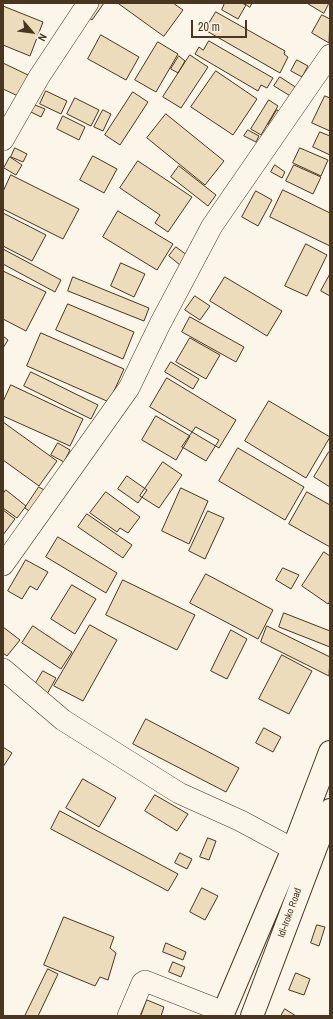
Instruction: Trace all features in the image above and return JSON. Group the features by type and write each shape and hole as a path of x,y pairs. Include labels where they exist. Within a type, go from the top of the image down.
{"highway":[{"path":"223,1014 293,849 330,752"},
{"name":"Idi-Iroko Road","path":"252,1016 330,813"}],"street":[{"path":"3,140 39,77 88,3"},
{"path":"3,565 129,388 160,324 212,226 330,55"},
{"path":"3,669 63,720 172,789 240,821 293,849"},
{"path":"128,1016 142,983 145,981 223,1014"}],"building":[{"path":"93,3 104,3 92,20 85,15"},
{"path":"118,3 173,3 183,10 164,36"},
{"path":"225,3 242,3 246,5 238,19 222,10"},
{"path":"244,3 252,3 250,7"},
{"path":"307,3 329,3 324,13"},
{"path":"3,6 43,22 30,56 3,45"},
{"path":"216,12 285,51 284,54 288,57 280,73 205,30"},
{"path":"322,15 330,19 329,43 312,33"},
{"path":"101,35 139,57 126,80 88,59"},
{"path":"209,41 273,78 267,88 261,85 258,91 195,54 199,47 203,50"},
{"path":"158,42 178,54 156,92 135,80"},
{"path":"190,55 208,67 181,108 163,97"},
{"path":"179,56 185,61 178,73 171,69"},
{"path":"297,60 308,66 302,77 291,71"},
{"path":"3,63 28,75 18,96 3,89"},
{"path":"216,71 257,99 233,135 191,107"},
{"path":"280,77 297,88 292,97 274,86"},
{"path":"46,91 67,101 61,114 40,104"},
{"path":"133,92 148,102 120,145 105,135"},
{"path":"325,96 330,98 330,131 312,123"},
{"path":"75,98 99,110 91,126 67,114"},
{"path":"269,100 278,106 261,135 251,129"},
{"path":"35,105 45,109 41,117 31,112"},
{"path":"103,110 111,114 103,131 94,127"},
{"path":"277,110 282,113 273,128 268,125"},
{"path":"166,114 224,161 205,185 147,138"},
{"path":"63,116 85,127 79,140 57,129"},
{"path":"248,130 259,136 256,142 244,136"},
{"path":"320,132 330,136 330,155 313,147"},
{"path":"15,148 27,154 23,162 11,157"},
{"path":"300,148 328,160 321,176 293,163"},
{"path":"93,156 117,169 104,193 80,180"},
{"path":"10,157 22,165 16,175 4,168"},
{"path":"138,161 192,197 168,232 155,223 160,215 120,188"},
{"path":"275,165 285,172 282,178 271,172"},
{"path":"294,165 321,177 313,194 286,181"},
{"path":"179,166 216,195 208,206 171,177"},
{"path":"11,175 79,209 63,239 3,209 3,192"},
{"path":"283,190 330,213 330,246 270,217"},
{"path":"256,191 272,200 258,226 242,217"},
{"path":"118,211 173,244 157,270 103,237"},
{"path":"3,213 46,235 32,261 3,246"},
{"path":"306,244 327,255 307,296 285,286"},
{"path":"176,247 187,255 180,265 169,256"},
{"path":"3,249 61,280 55,292 3,264"},
{"path":"121,263 145,274 134,297 111,286"},
{"path":"3,271 46,292 26,331 3,319"},
{"path":"330,274 330,296 321,291"},
{"path":"73,277 149,308 144,321 68,291"},
{"path":"225,277 282,311 267,336 210,301"},
{"path":"195,296 210,306 200,320 185,310"},
{"path":"68,304 134,332 123,359 56,330"},
{"path":"190,317 244,347 236,362 182,332"},
{"path":"41,333 124,369 109,402 27,366"},
{"path":"3,336 8,340 3,348"},
{"path":"190,338 220,355 206,379 176,362"},
{"path":"171,362 199,379 193,389 165,372"},
{"path":"31,372 98,405 91,419 24,386"},
{"path":"167,378 236,420 219,448 150,407"},
{"path":"11,385 83,419 70,446 3,416 3,402"},
{"path":"269,401 330,437 306,478 245,441"},
{"path":"156,416 190,436 176,460 142,440"},
{"path":"3,422 57,461 39,486 3,460"},
{"path":"196,427 219,440 206,461 182,447"},
{"path":"58,443 70,450 64,462 51,455"},
{"path":"238,448 304,487 285,520 219,481"},
{"path":"329,452 330,453 330,487 314,477"},
{"path":"163,462 182,475 159,508 140,496"},
{"path":"127,476 147,490 138,503 118,489"},
{"path":"39,487 51,494 36,516 25,508"},
{"path":"181,488 208,501 189,544 162,531"},
{"path":"6,490 26,506 17,518 3,508 3,494"},
{"path":"106,492 140,517 128,533 120,528 117,532 90,513"},
{"path":"307,492 330,505 330,547 289,524"},
{"path":"3,510 15,519 3,535"},
{"path":"208,511 224,518 205,559 189,551"},
{"path":"87,514 132,545 123,558 78,527"},
{"path":"58,537 117,573 106,593 46,557"},
{"path":"324,552 330,556 330,601 328,604 302,586"},
{"path":"26,560 48,572 37,590 30,586 22,599 8,591"},
{"path":"283,568 299,575 291,589 276,580"},
{"path":"206,574 273,610 258,639 190,603"},
{"path":"123,580 195,615 177,650 106,615"},
{"path":"72,585 96,599 75,634 51,619"},
{"path":"284,613 330,631 330,647 279,627"},
{"path":"90,625 117,640 83,701 54,686"},
{"path":"33,626 72,652 61,669 22,643"},
{"path":"267,626 330,657 329,676 261,642"},
{"path":"3,627 20,640 7,656 3,653"},
{"path":"231,630 247,639 227,679 211,671"},
{"path":"282,655 312,671 289,714 259,699"},
{"path":"43,671 56,678 46,696 33,688"},
{"path":"146,719 239,768 226,792 133,744"},
{"path":"264,728 281,737 273,752 256,743"},
{"path":"3,747 12,753 3,767"},
{"path":"83,779 116,798 99,827 66,808"},
{"path":"155,795 188,814 177,831 145,811"},
{"path":"60,811 178,874 168,891 51,829"},
{"path":"208,838 216,841 209,860 200,857"},
{"path":"180,853 192,859 187,869 175,863"},
{"path":"202,888 218,896 205,920 190,912"},
{"path":"64,917 114,937 110,948 116,953 108,980 100,977 95,986 44,965"},
{"path":"317,925 325,927 319,946 311,943"},
{"path":"166,943 186,952 183,960 163,952"},
{"path":"173,962 185,967 181,977 169,972"},
{"path":"48,969 58,974 38,1016 25,1016"},
{"path":"296,973 310,979 304,995 289,990"},
{"path":"147,1000 164,1007 161,1016 141,1016"},
{"path":"285,1009 296,1016 281,1016"}]}
